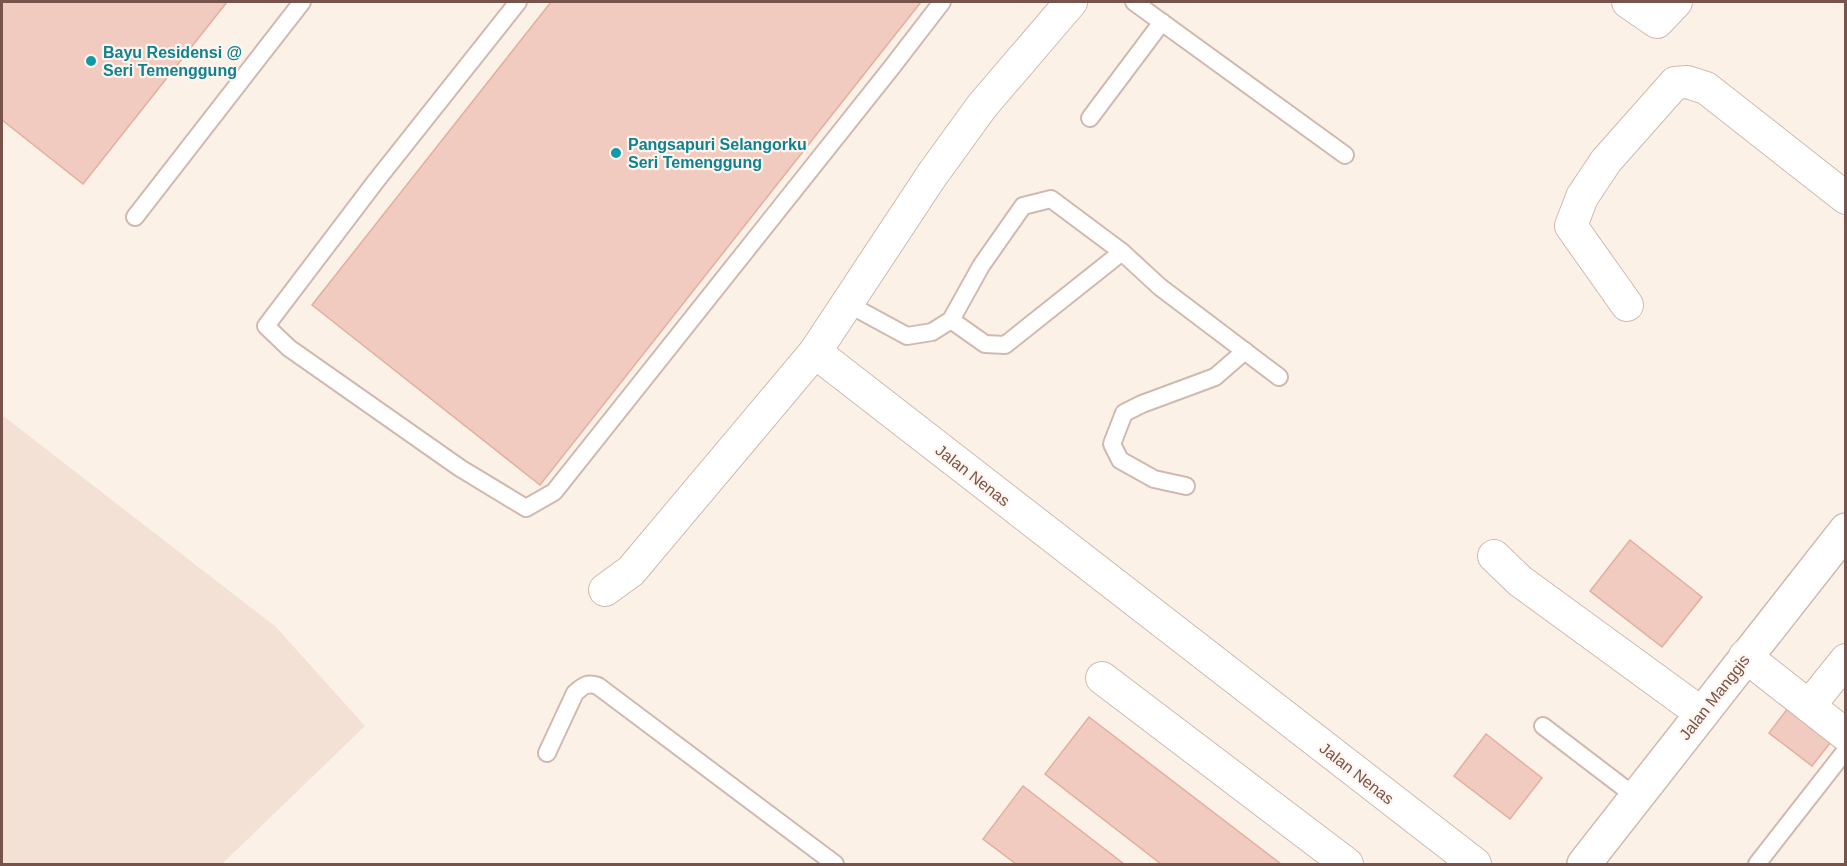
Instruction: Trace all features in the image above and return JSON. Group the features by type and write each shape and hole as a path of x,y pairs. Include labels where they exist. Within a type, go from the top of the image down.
{"street":[{"path":"605,590 631,571 815,352 932,175 982,106 1071,2"},
{"path":"1628,2 1657,22 1676,2"},
{"path":"1627,305 1571,226 1582,197 1606,161 1675,83 1687,82 1706,88 1845,198"},
{"name":"Jalan Nenas","path":"815,352 1475,864"},
{"name":"Jalan Manggis","path":"1584,864 1845,530"},
{"path":"1494,556 1520,580 1701,713"},
{"path":"1745,656 1845,735"},
{"path":"1809,706 1845,660"},
{"path":"1102,678 1335,861"}],"lane":[{"path":"135,217 302,2"},
{"path":"518,2 376,181 266,326 289,348 460,468 526,508 554,492 942,2"},
{"path":"1134,2 1345,155"},
{"path":"1090,118 1162,22"},
{"path":"848,304 907,336 932,332 951,320 981,266 1023,206 1051,199 1122,252 1160,288 1279,377"},
{"path":"951,320 986,344 1005,345 1122,252"},
{"path":"1186,486 1154,478 1120,460 1112,444 1124,413 1215,377 1245,351"},
{"path":"547,753 574,693 590,683 598,686 835,864"},
{"path":"1543,726 1636,797"},
{"path":"1757,864 1845,750"}],"shaded area":[{"path":"2,415 276,627 365,726 222,864 2,864"}],"building":[{"name":"Bayu Residensi @ Seri Temenggung","path":"2,2 227,2 83,184 2,120"},
{"name":"Pangsapuri Selangorku Seri Temenggung","path":"551,2 921,2 540,485 312,305"},
{"path":"1630,540 1702,597 1662,647 1590,591"},
{"path":"1791,704 1834,738 1812,766 1769,733"},
{"path":"1089,717 1281,864 1161,864 1045,774"},
{"path":"1486,734 1542,778 1510,819 1454,776"},
{"path":"1023,786 1124,864 1016,864 983,839"}],"place":[{"name":"Bayu Residensi @ Seri Temenggung","path":"91,61"},
{"name":"Pangsapuri Selangorku Seri Temenggung","path":"616,153"}]}
